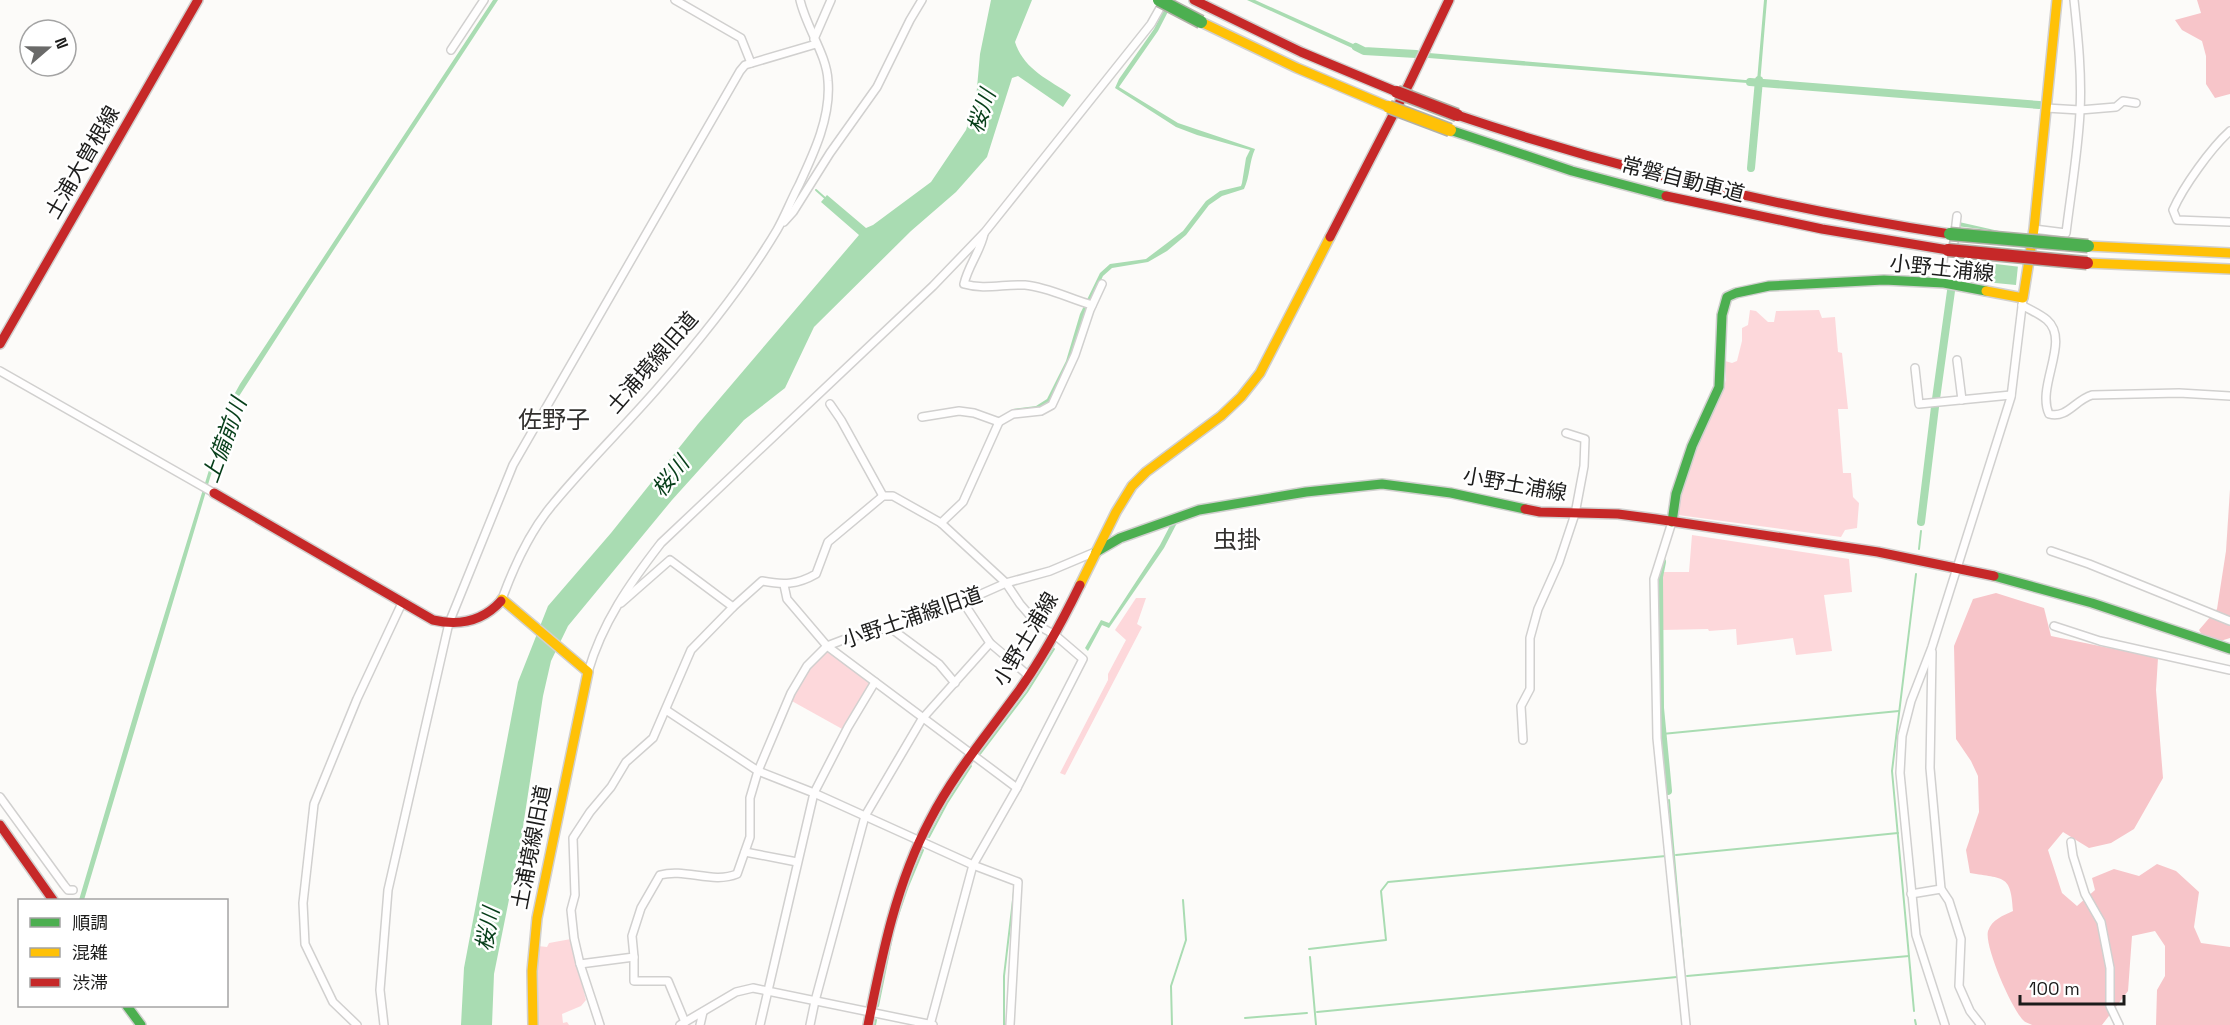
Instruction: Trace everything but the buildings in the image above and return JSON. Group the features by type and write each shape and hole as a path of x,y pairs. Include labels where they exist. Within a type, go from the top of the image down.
{"main road":[{"name":"土浦大曽根線","path":"0,344 198,0"},
{"name":"常磐自動車道","path":"1159,0 1297,68 1389,106 1539,160 1683,201 1794,225 1948,250 2087,263 2230,268"},
{"name":"常磐自動車道","path":"1194,0 1301,52 1457,116 1532,141 1684,185 1795,209 1950,234 2088,246 2230,253"},
{"path":"1096,552 1116,512 1134,484 1234,406 1260,373 1449,0"},
{"path":"2023,302 2034,229 2057,0"},
{"name":"小野土浦線","path":"869,1019 880,955 891,913 919,841 946,792 1029,676 1055,635 1096,552 1120,538 1199,510 1306,492 1382,484 1451,493 1540,512 1618,514 1672,522 1676,494 1692,446 1719,387 1722,315 1727,297 1751,289 1792,284 1884,280 1949,284 2023,302"},
{"path":"213,492 433,620 461,623 484,616 506,603 586,671"},
{"path":"1672,522 1920,559 1958,567 2067,594 2230,649"},
{"name":"土浦境線旧道","path":"533,1025 532,969 538,902 586,671"},
{"path":"0,825 52,899"},
{"path":"128,1007 141,1025"}],"street":[{"path":"451,50 484,0"},
{"path":"675,0 741,38 751,63"},
{"name":"土浦境線旧道","path":"506,603 528,541 552,505 702,336 744,280 778,228 816,148 827,101 828,78 798,0"},
{"path":"384,1025 380,990 388,890 449,623 513,465 740,71 745,65 815,41 831,0"},
{"path":"778,228 793,212 830,153 877,87 922,0"},
{"path":"586,671 606,622 632,580 661,543 933,286 985,232 1152,24 1165,0"},
{"path":"2034,229 2066,232 2078,144 2080,110 2074,0"},
{"path":"2046,108 2080,110 2116,107 2123,100 2136,103"},
{"path":"2230,131 2220,140 2178,198 2173,210 2177,220 2230,222"},
{"path":"1949,284 1957,216"},
{"path":"985,232 964,284 998,288 1012,285 1037,287 1092,305"},
{"path":"940,523 963,502 999,422 1013,414 1041,411 1052,405 1075,355 1092,305 1102,284"},
{"path":"1945,1025 1916,935 1900,773 1902,736 1911,702 1958,567 2011,395 2023,302 2046,319 2055,334 2055,354 2045,404 2049,414 2057,416 2064,414 2079,400 2092,395 2179,393 2230,396"},
{"path":"1957,360 1962,400"},
{"path":"1916,368 1919,404 2011,395"},
{"path":"0,371 213,492"},
{"path":"830,404 883,496"},
{"path":"922,417 958,411 974,413 999,422"},
{"path":"1523,740 1521,706 1530,689 1530,638 1538,609 1559,562 1575,514 1584,466 1585,439 1566,433"},
{"path":"580,964 634,957 634,981 668,981 682,1024 736,992 753,988 815,1001 869,1019 931,1025 973,865 1017,788 1083,659 1055,635 1039,626 1006,583 940,523 892,496 883,496 828,542 816,574 804,581 784,585 762,581 691,650 653,738 626,762 611,787 590,812 573,838 575,895 571,910 574,938 580,964 598,1025"},
{"path":"1672,522 1654,579 1657,738 1686,1025"},
{"path":"2051,551 2230,621"},
{"name":"小野土浦線旧道","path":"634,957 632,936 641,908 660,875 672,872 728,878 737,874 750,837 750,798 758,771 791,693 807,666 827,646 848,638 913,621 1006,583 1050,571 1096,552"},
{"path":"615,609 670,560 733,607"},
{"path":"784,585 787,599 827,646 1017,788"},
{"path":"963,602 990,643 1029,676"},
{"path":"357,1025 333,1002 305,944 303,903 314,804 357,699 402,603"},
{"path":"2054,626 2100,641 2230,670"},
{"path":"889,627 939,664 955,683"},
{"path":"810,1025 866,816 922,719 990,643"},
{"path":"1932,647 1930,768 1941,889 1949,901 1961,939 1959,986 1970,1011 1981,1025"},
{"path":"760,1025 814,793 875,681"},
{"path":"666,710 758,771 814,793 973,865 1018,882 1010,1025"},
{"path":"0,797 64,885 68,890 73,890"},
{"path":"2071,842 2085,894 2101,921 2110,968 2110,1006 2120,1025"},
{"path":"745,852 797,862"},
{"path":"1911,894 1941,889"},
{"path":"700,1025 703,1012"}],"shaded area":[{"path":"2197,0 2230,0 2230,94 2215,98 2206,84 2206,56 2202,41 2182,30 2175,20 2201,13"},
{"path":"1750,310 1756,311 1768,322 1774,322 1776,311 1819,310 1822,318 1835,317 1838,352 1842,353 1848,409 1838,409 1843,473 1851,473 1853,497 1859,503 1857,528 1845,530 1841,537 1678,515 1679,494 1692,453 1722,393 1726,380 1725,361 1732,363 1737,361 1742,341 1742,328 1748,325"},
{"path":"2230,489 2230,638 2208,645 2199,630 2217,609 2226,551"},
{"path":"1692,535 1849,559 1852,592 1824,595 1832,651 1796,655 1793,638 1737,645 1736,629 1663,630 1662,578 1664,572 1689,572"},
{"path":"1996,593 2044,608 2051,636 2158,658 2156,690 2163,778 2134,829 2111,843 2089,848 2063,832 2048,850 2062,893 2077,906 2095,890 2092,878 2114,869 2139,876 2157,864 2176,871 2199,892 2194,927 2201,943 2230,947 2230,1025 2156,1025 2157,990 2165,976 2165,946 2155,931 2132,936 2128,991 2102,1025 2032,1025 2024,1021 2013,1004 1994,963 1988,939 1988,931 1992,924 1998,918 2013,911 2012,899 2004,880 1970,873 1966,850 1979,812 1978,776 1956,739 1954,646 1973,599"},
{"path":"1136,598 1146,598 1137,624 1142,627 1065,775 1060,773 1126,640 1115,630"},
{"path":"827,649 872,682 844,730 790,700 809,668"},
{"path":"571,939 586,1000 581,1006 562,1014 563,1023 567,1022 569,1025 535,1025 533,1006 538,946 547,947 549,943"}],"water":[{"path":"493,0 498,0 234,404 84,899 79,899 230,402"},
{"name":"桜川","path":"991,0 1032,0 1015,42 1019,52 1031,67 1071,95 1063,107 1018,76 1012,78 987,157 956,192 911,231 814,327 785,388 744,420 672,500 568,626 551,661 543,696 521,840 494,974 492,1025 461,1025 464,968 518,682 548,606 611,533 698,424 859,235 821,202 827,195 866,228 931,182 966,130 976,99 980,54"},
{"path":"1169,0 1174,0 1158,31 1119,87 1178,123 1255,149 1246,184 1244,189 1222,196 1209,205 1186,235 1167,251 1148,262 1112,268 1103,276 1084,316 1070,362 1051,401 1039,410 1024,412 1013,409 1036,406 1047,399 1066,361 1080,314 1100,273 1110,264 1146,259 1183,231 1206,201 1220,191 1241,186 1246,158 1250,150 1176,127 1115,88 1154,29"},
{"path":"1247,0 1255,0 1362,48 1363,53"},
{"path":"1764,0 1767,0 1760,84 1416,57 1417,52 1757,81"},
{"path":"1959,222 2021,236 2016,285 1954,279"},
{"path":"1173,520 1177,523 1164,548 1109,628 1102,625 1088,651 1085,648 1101,620 1109,623 1160,545"}],"pier":[{"path":"1956,226 2022,234 2021,267 1953,259"}],"waterway":[{"path":"1356,47 1364,51 1416,54"},
{"path":"1751,168 1759,80"},
{"path":"1750,82 2039,105"},
{"path":"816,190 825,198"},
{"path":"1936,399 1951,291"},
{"path":"1921,522 1935,407"},
{"path":"1919,549 1921,531"},
{"path":"1662,562 1659,577 1660,708 1668,791"},
{"path":"1914,1011 1892,771 1916,574"},
{"path":"980,754 1027,692 1054,649"},
{"path":"1662,734 1899,711"},
{"path":"929,837 947,803 971,766"},
{"path":"1669,800 1689,1025"},
{"path":"1676,855 1898,833"},
{"path":"878,1006 894,927 923,850"},
{"path":"1309,949 1386,940 1381,891 1388,882 1666,856"},
{"path":"1004,1025 1004,976 1015,883"},
{"path":"1172,1025 1171,986 1186,940 1183,900"},
{"path":"1687,976 1909,956"},
{"path":"1310,957 1316,1025"},
{"path":"1317,1012 1677,977"},
{"path":"1245,1018 1307,1013"},
{"path":"875,1025 876,1020"},
{"path":"1915,1020 1916,1025"}],"traffic: fast":[{"path":"1159,0 1201,22"},
{"path":"1450,130 1572,171 1666,196"},
{"path":"1950,234 2088,246"},
{"path":"1672,522 1676,494 1692,446 1719,387 1722,315 1727,297 1769,286 1884,280 1944,283 1986,291"},
{"path":"1096,552 1120,538 1199,510 1306,492 1382,484 1451,493 1525,509"},
{"path":"1994,576 2092,603 2230,649"},
{"path":"128,1007 141,1025"}],"traffic: slow":[{"path":"1986,291 2023,298 2034,229 2057,0"},
{"path":"1201,22 1297,68 1389,107"},
{"path":"1389,107 1450,130"},
{"path":"1080,585 1116,512 1132,486 1146,472 1221,416 1241,397 1260,373 1330,237"},
{"path":"2088,246 2230,253"},
{"path":"2087,263 2230,269"},
{"path":"501,601 502,599 588,672 537,918 532,971 533,1025"}],"traffic: jam":[{"path":"0,344 198,0"},
{"path":"1194,0 1301,52 1397,92"},
{"path":"1330,237 1409,84 1449,0"},
{"path":"1397,92 1457,115"},
{"path":"1457,115 1579,153 1701,185 1824,212 1950,234"},
{"path":"1666,196 1822,229 1948,250"},
{"path":"1948,250 2087,263"},
{"path":"214,493 433,620 443,622 470,620 486,613 501,601"},
{"path":"1525,509 1540,512 1618,514 1656,519 1878,552 1994,576"},
{"path":"868,1025 891,920 918,844 949,787 1042,656 1080,585"},
{"path":"0,825 52,899"}],"district":[{"name":"佐野子","path":"554,419"},
{"name":"虫掛","path":"1237,539"}],"water label":[{"name":"上備前川","path":"224,440"}]}
